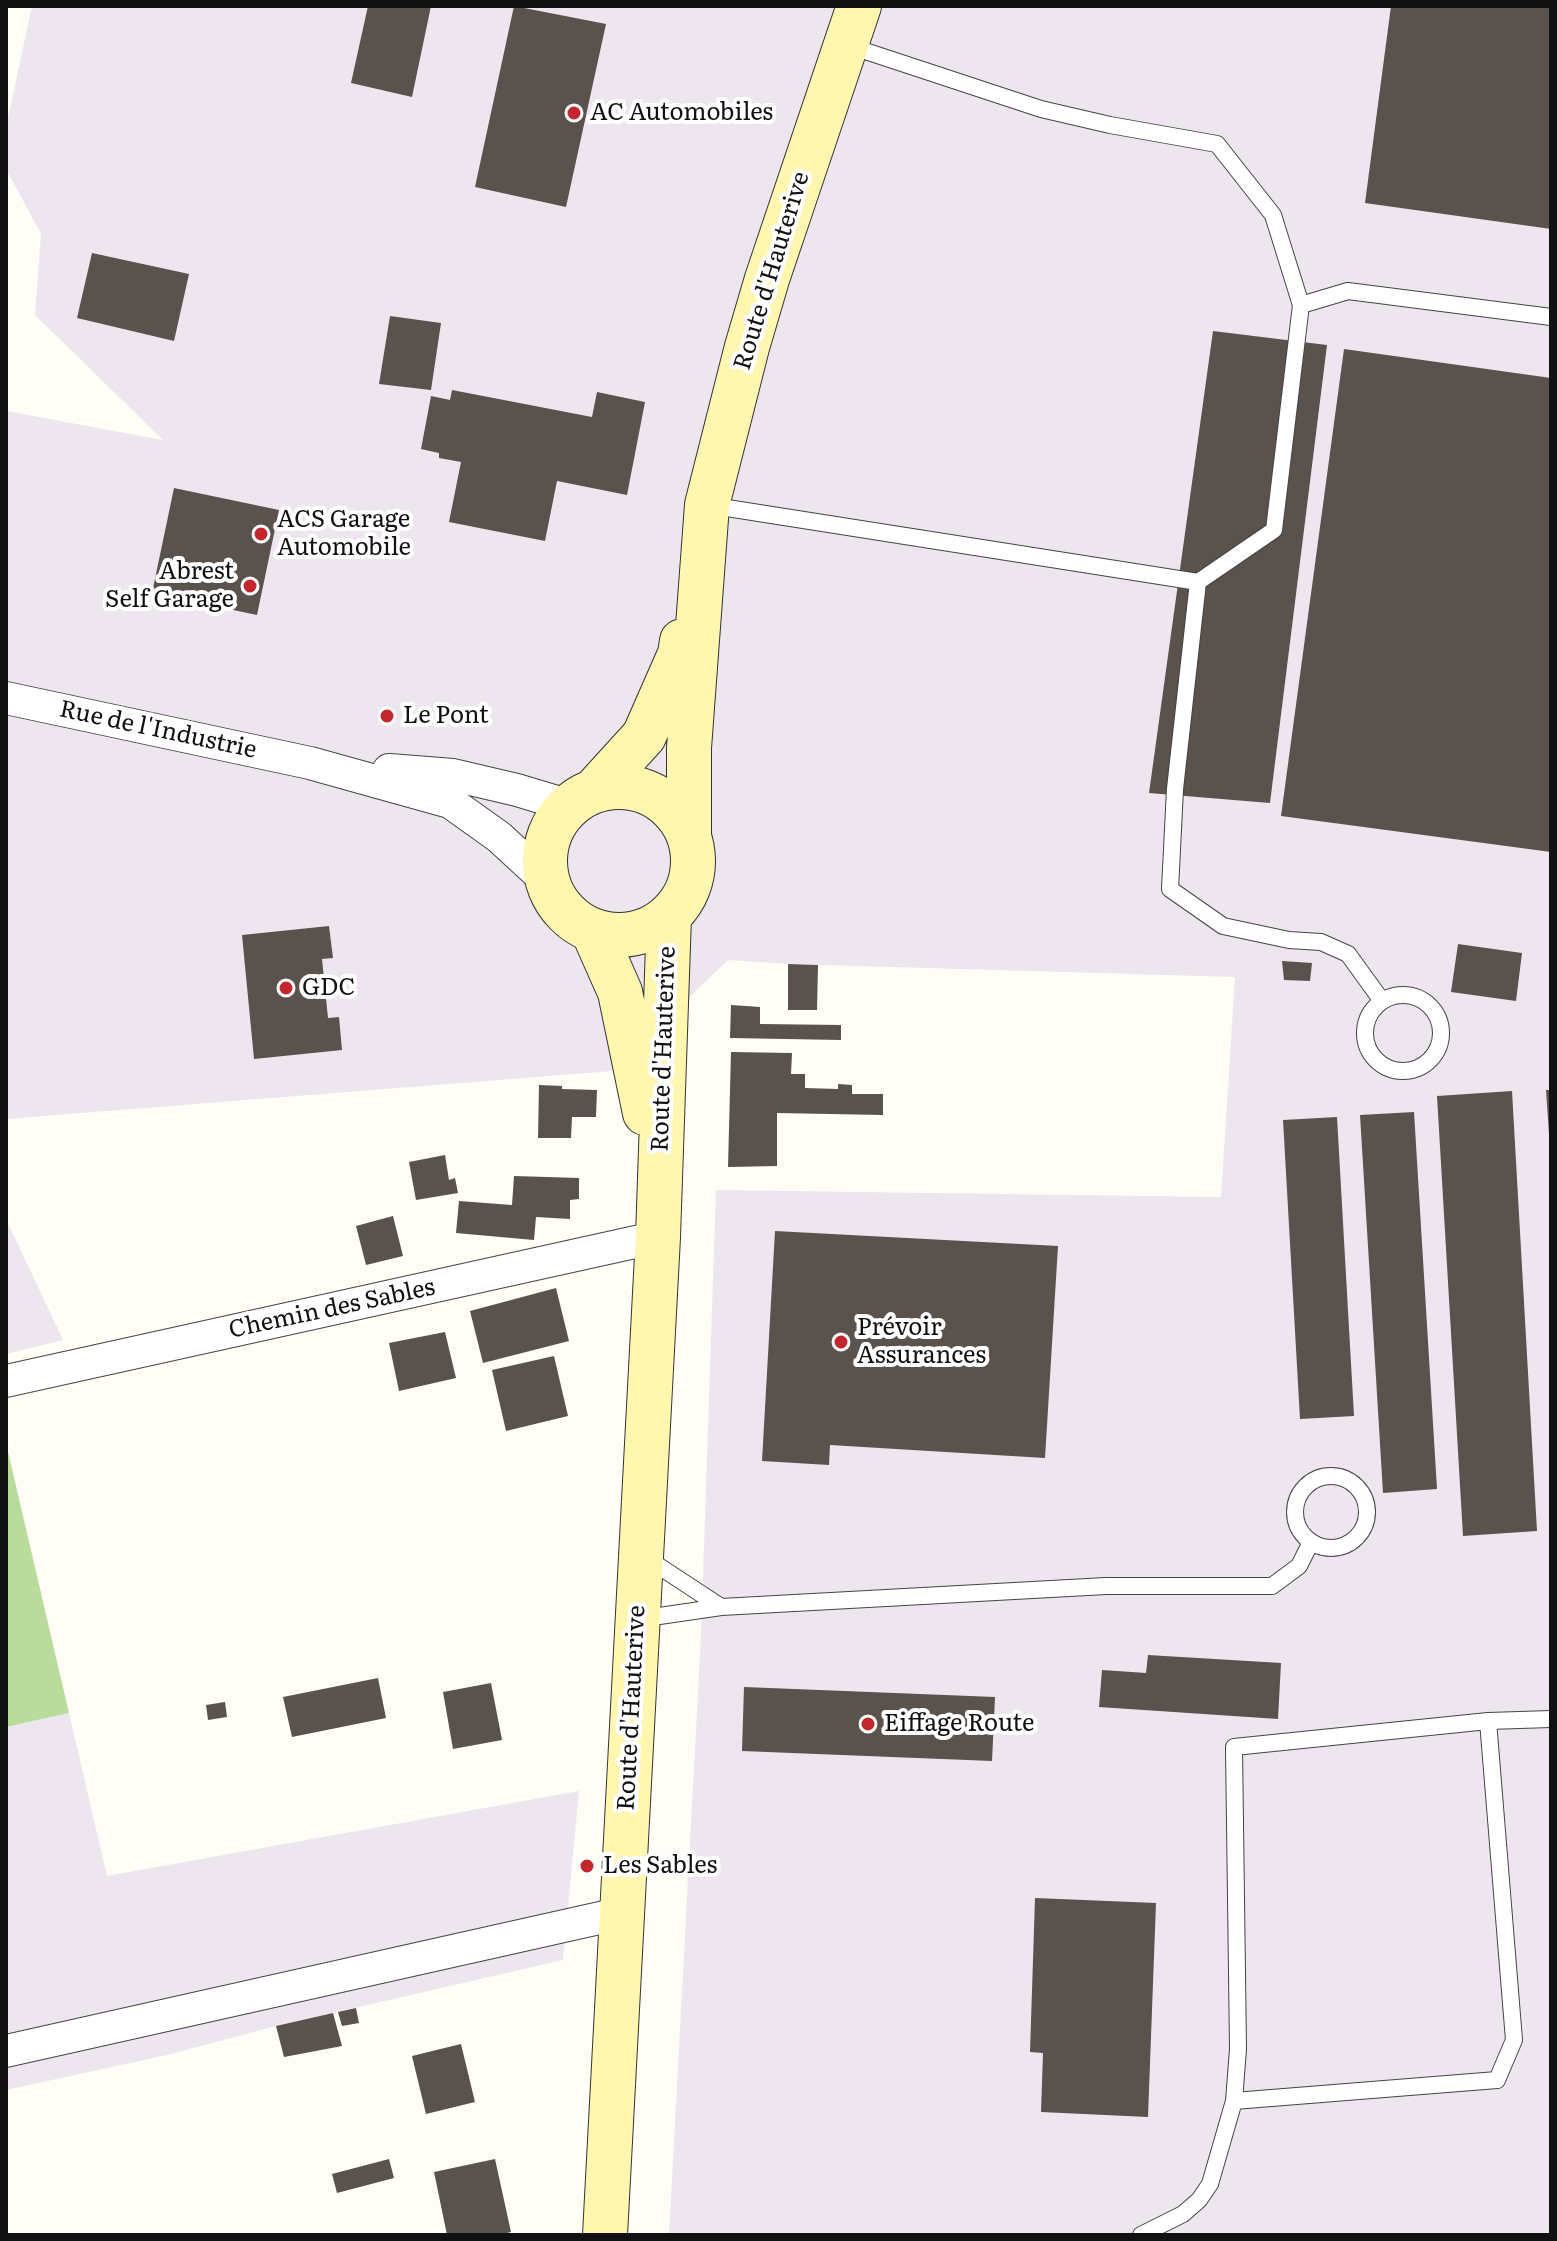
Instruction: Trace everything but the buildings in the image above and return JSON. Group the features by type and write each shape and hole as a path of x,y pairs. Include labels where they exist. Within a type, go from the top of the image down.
{"main road":[{"name":"Route d'Hauterive","path":"582,798 644,736 680,654 705,523 755,320 853,25"},
{"name":"Route d'Hauterive","path":"689,837 689,748 705,523"},
{"path":"617,787 640,790 661,800 678,817 689,837 693,858 691,879 683,899 669,916 653,927 634,934 613,935 593,931 576,921 561,907 549,883 545,862 548,841 556,822 582,798 617,787"},
{"name":"Route d'Hauterive","path":"605,2235 658,1237 669,916"},
{"name":"Route d'Hauterive","path":"593,931 620,992 659,1182"}],"street":[{"name":"Rue de l'Industrie","path":"6,698 310,763 450,802 499,837 549,883"},
{"name":"Rue de l'Industrie","path":"310,763 453,775 517,790 582,798"},
{"name":"Chemin des Sables","path":"6,1381 658,1237"},
{"path":"6,2051 622,1913"}],"lane":[{"path":"705,523 1198,582 1274,530 1301,305 1273,215 1217,144 1041,109 853,25"},
{"path":"1301,305 1348,291 1551,317"},
{"path":"1198,582 1175,789 1170,889 1223,926 1289,940 1321,942 1348,954 1382,1001"},
{"path":"1396,995 1411,996 1425,1001 1435,1012 1440,1026 1440,1041 1424,1065 1410,1070 1395,1070 1371,1054 1365,1039 1366,1025 1371,1011 1382,1001 1396,995"},
{"path":"1323,1476 1338,1476 1351,1481 1361,1491 1367,1504 1367,1519 1362,1532 1352,1542 1339,1548 1324,1548 1311,1542 1301,1533 1295,1519 1295,1505 1300,1492 1311,1481 1323,1476"},
{"path":"636,1619 721,1607 1106,1586 1272,1586 1299,1566 1311,1542"},
{"path":"640,1553 721,1607"},
{"path":"1141,2235 1183,2214 1210,2184 1234,2101 1238,2049 1234,1747 1488,1721 1551,1719"},
{"path":"1234,2101 1497,2080 1514,2040 1488,1721"}],"shaded area":[{"path":"32,6 1551,6 1551,2235 669,2235 701,1636 716,1190 1221,1197 1235,977 728,960 613,1071 6,1119 6,411 163,440 35,315 41,234 6,169 6,128"},
{"path":"6,1219 63,1340 6,1354"},
{"path":"69,1713 107,1876 579,1791 563,1960 276,2026 167,2055 6,2090 6,1727"}],"green space":[{"path":"6,1443 69,1713 6,1727"}],"place":[{"name":"AC Automobiles","path":"574,113"},
{"name":"ACS Garage Automobile","path":"261,534"},
{"name":"Abrest Self Garage","path":"250,586"},
{"name":"Le Pont","path":"387,716"},
{"name":"GDC","path":"286,988"},
{"name":"Prévoir Assurances","path":"841,1342"},
{"name":"Eiffage Route","path":"868,1724"},
{"name":"Les Sables","path":"587,1866"}]}
